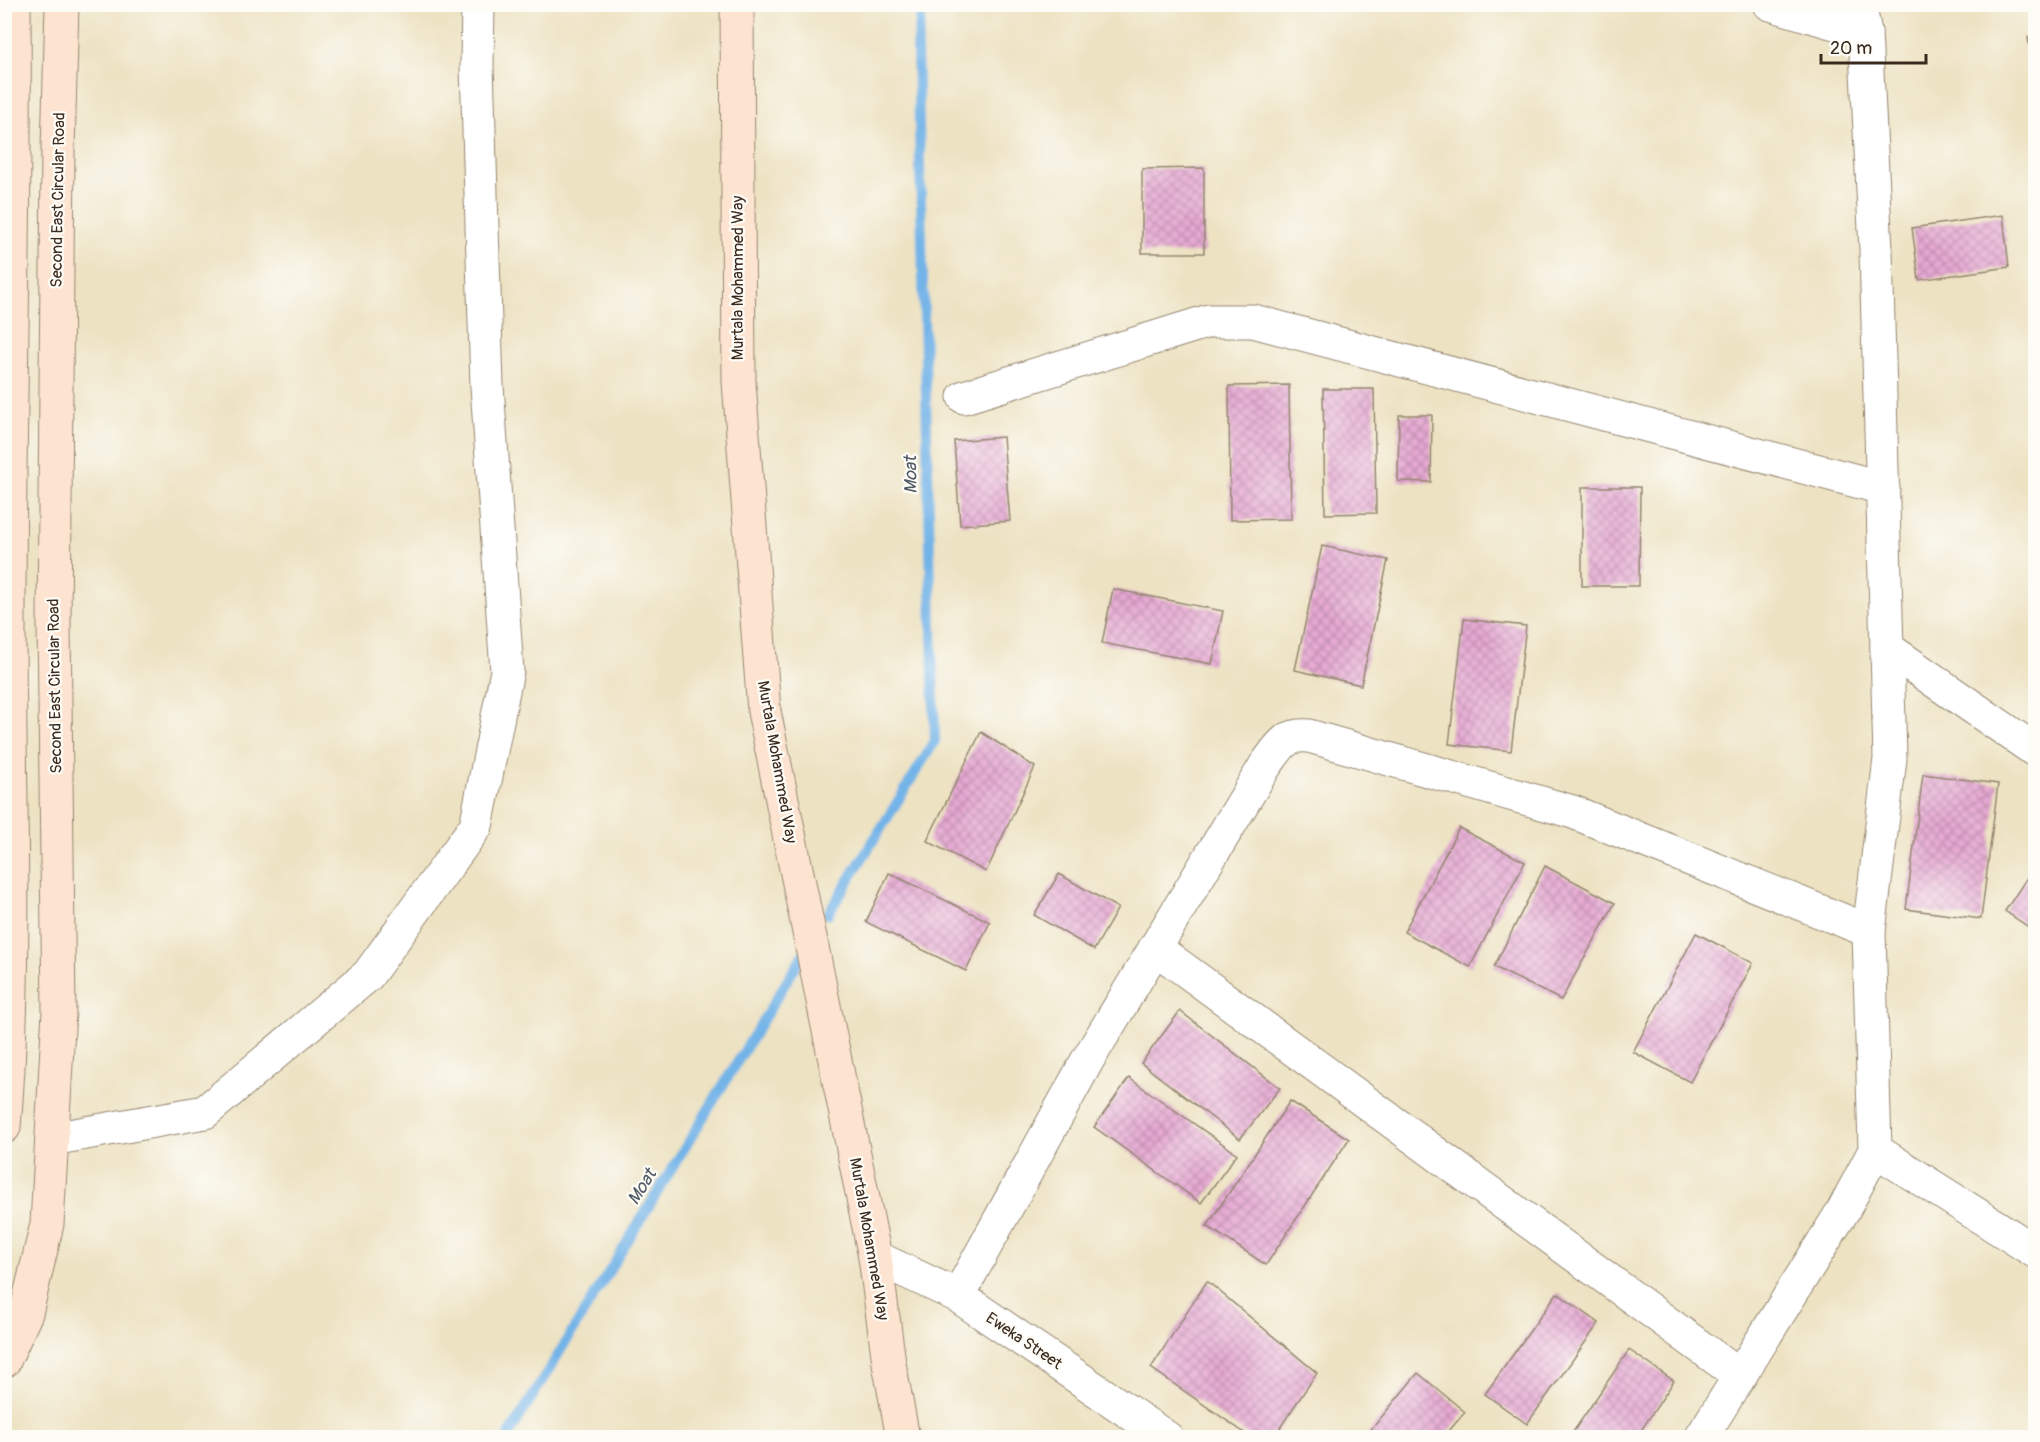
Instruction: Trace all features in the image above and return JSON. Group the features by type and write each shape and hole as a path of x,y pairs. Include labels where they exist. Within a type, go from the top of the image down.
{"main road":[{"path":"4,1127 8,1015 7,617 10,160 15,4"},
{"name":"Second East Circular Road","path":"4,1361 26,1313 47,1224 59,1011 54,613 58,150 62,4"},
{"name":"Murtala Mohammed Way","path":"736,4 739,382 764,711 875,1257 889,1363 903,1437"}],"street":[{"path":"52,1138 205,1112 368,975 476,826 507,671 487,386 477,66 478,4"},
{"path":"1701,1437 1844,1209 1875,1150 1869,931 1890,759 1876,250 1862,18 1770,4"},
{"path":"964,397 1209,321 1253,321 1883,488"},
{"path":"1887,648 2036,751"},
{"path":"958,1296 1087,1061 1265,766 1286,739 1296,735 1309,736 1573,812 1869,931"},
{"path":"1155,948 1740,1376"},
{"path":"1875,1150 2036,1252"},
{"name":"Eweka Street","path":"875,1257 958,1296 1167,1437"}],"building":[{"path":"2036,36 2036,84 2034,84 2028,37"},
{"path":"1204,168 1204,253 1142,253 1142,169"},
{"path":"2003,215 2009,267 1919,280 1912,228"},
{"path":"1289,385 1291,519 1230,520 1229,386"},
{"path":"1323,389 1374,389 1376,513 1325,514"},
{"path":"1399,415 1432,415 1431,482 1398,481"},
{"path":"1003,437 1010,521 960,525 954,441"},
{"path":"1582,487 1640,487 1639,586 1582,586"},
{"path":"1322,546 1388,560 1361,685 1295,670"},
{"path":"1113,589 1223,611 1212,664 1102,643"},
{"path":"1464,619 1526,626 1511,751 1449,744"},
{"path":"981,732 1035,767 986,872 927,841"},
{"path":"1923,774 1998,784 1981,919 1906,909"},
{"path":"1459,828 1525,862 1470,967 1404,932"},
{"path":"2036,864 2036,932 2005,911"},
{"path":"1545,866 1615,903 1561,1000 1494,967"},
{"path":"889,873 990,922 966,971 866,922"},
{"path":"1059,874 1118,908 1094,950 1034,915"},
{"path":"1696,933 1753,963 1690,1082 1633,1052"},
{"path":"1180,1011 1280,1088 1240,1139 1141,1063"},
{"path":"1129,1078 1237,1154 1201,1203 1094,1127"},
{"path":"1290,1101 1349,1139 1266,1265 1207,1226"},
{"path":"1207,1281 1317,1373 1273,1438 1252,1438 1151,1368"},
{"path":"1557,1293 1599,1323 1527,1424 1485,1394"},
{"path":"1629,1350 1674,1381 1636,1438 1569,1438"},
{"path":"1418,1373 1465,1412 1443,1438 1364,1438"}],"waterway":[{"name":"Moat","path":"828,914 935,741 917,49 922,4"},
{"name":"Moat","path":"507,1438 804,953"}]}
